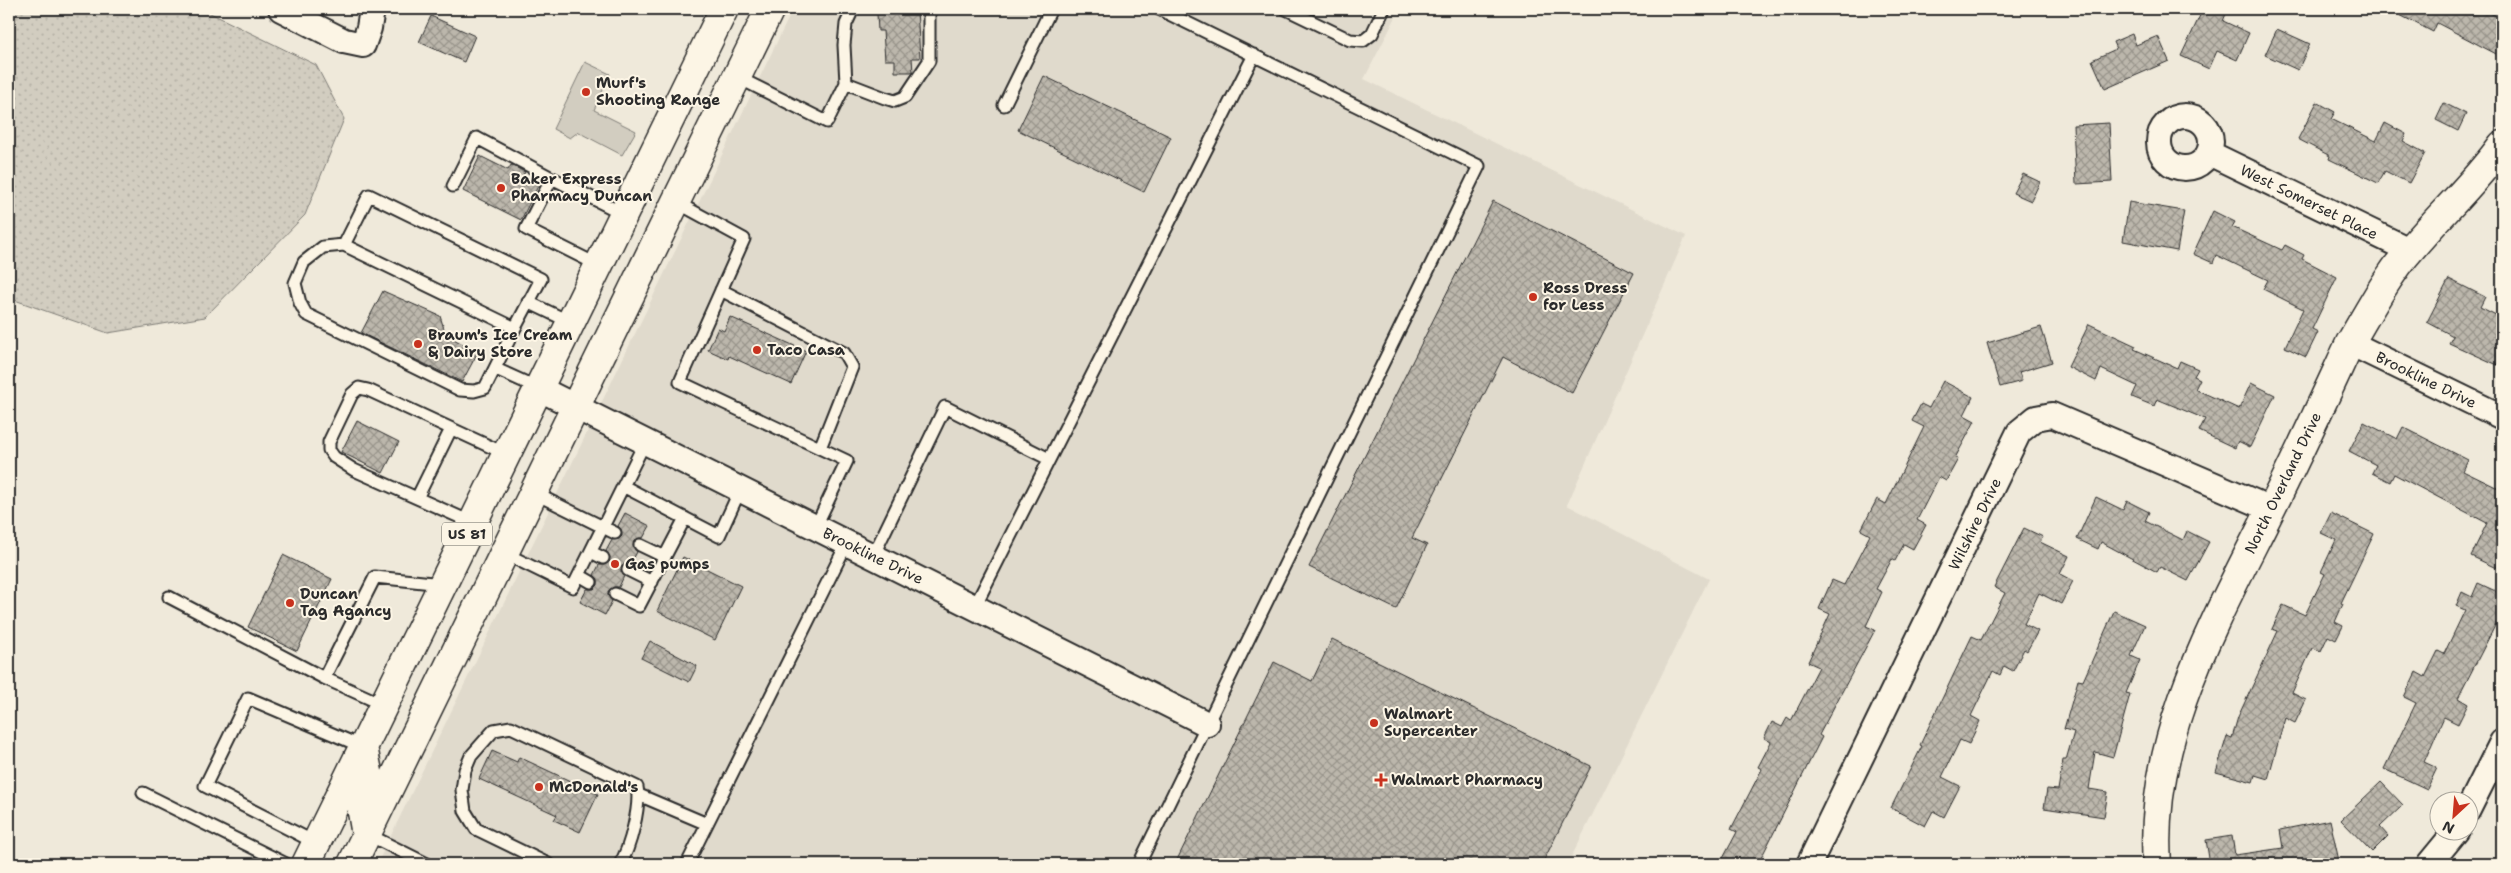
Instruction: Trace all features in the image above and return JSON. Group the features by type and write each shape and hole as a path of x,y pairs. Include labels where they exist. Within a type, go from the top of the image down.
{"main road":[{"name":"US 81","path":"311,854 724,9"},
{"name":"US 81","path":"352,864 770,9"},
{"name":"North Overland Drive","path":"2157,864 2160,792 2178,709 2206,639 2271,509 2350,343 2374,301 2409,250 2481,175 2502,145"},
{"path":"363,746 369,777 362,812 367,834"}],"street":[{"path":"281,9 344,41 363,45 369,28 372,9"},
{"name":"West Somerset Place","path":"2209,153 2409,250"},
{"name":"Brookline Drive","path":"2350,343 2502,417"},
{"name":"Brookline Drive","path":"538,388 1208,724"},
{"name":"Wilshire Drive","path":"1809,864 2019,432 2036,418 2052,415 2271,509"},
{"path":"2478,790 2502,742"},
{"path":"2429,864 2449,840"}],"lane":[{"path":"737,77 827,122 846,83 844,45 846,24 853,9"},
{"path":"846,83 896,101 905,97 929,61 929,9"},
{"path":"1004,105 1052,9"},
{"path":"1139,864 1480,166 1159,9"},
{"path":"1286,9 1350,40 1363,41 1372,34 1384,9"},
{"path":"975,606 1254,55"},
{"path":"453,186 477,138 624,214"},
{"path":"552,178 526,229 598,265"},
{"path":"344,246 369,195 540,279 485,388 474,391 460,390 306,314 300,303 295,283 304,262 323,247 344,246 515,328"},
{"path":"676,202 744,239 680,382 847,461 815,528"},
{"path":"721,290 844,353 852,367 820,448"},
{"path":"528,302 570,322"},
{"path":"496,369 538,388"},
{"path":"472,523 354,470 334,457 329,450 329,442 352,394 359,388 368,390 506,454"},
{"path":"873,556 945,407 1049,459"},
{"path":"417,498 452,428"},
{"path":"504,553 573,587 645,442"},
{"path":"623,486 719,536 740,490"},
{"path":"534,493 615,533"},
{"path":"615,594 639,606 685,518"},
{"path":"687,864 847,543"},
{"path":"640,545 665,557"},
{"path":"590,552 603,558"},
{"path":"628,570 652,582"},
{"path":"579,576 591,582"},
{"path":"324,678 375,577 442,584"},
{"path":"169,597 324,678 384,705"},
{"path":"311,854 205,786 248,698 363,746"},
{"path":"548,864 528,860 476,829 465,811 462,790 465,770 471,756 494,730 511,727 637,788 639,795 631,838 620,864"},
{"path":"142,793 286,864"},
{"path":"639,795 707,824"},
{"path":"367,834 426,864"}],"shaded area":[{"path":"9,9 202,9 316,65 344,119 305,215 205,317 108,333 9,298"},
{"path":"793,9 1400,9 1364,79 1686,236 1567,505 1709,579 1568,864 377,864"},
{"name":"Murf's Shooting Range","path":"585,62 610,74 594,110 636,131 622,155 578,132 570,138 553,129"}],"building":[{"path":"881,9 917,9 920,58 912,58 913,72 895,72 895,60 885,60 883,31 878,31 877,14 881,13"},
{"path":"2203,9 2216,9 2226,14 2223,21 2249,33 2237,60 2217,51 2209,69 2181,56"},
{"path":"2388,9 2482,9 2502,19 2502,57 2437,23 2433,32"},
{"path":"431,16 475,36 464,62 419,42"},
{"path":"2277,29 2310,44 2298,70 2265,55"},
{"path":"2132,34 2136,45 2158,36 2169,61 2105,89 2092,60 2116,49 2113,42"},
{"path":"1044,76 1171,137 1144,192 1018,130"},
{"path":"2317,102 2335,112 2331,119 2376,141 2385,123 2406,134 2403,141 2425,153 2409,183 2385,171 2378,183 2329,159 2330,156 2298,139"},
{"path":"2444,103 2466,114 2458,131 2436,120"},
{"path":"2109,123 2112,182 2076,184 2073,125"},
{"name":"Baker Express Pharmacy Duncan","path":"480,156 508,170 511,165 525,172 522,177 539,184 521,220 463,191"},
{"path":"2023,174 2040,182 2031,201 2013,193"},
{"path":"1493,201 1634,273 1572,393 1503,357 1412,538 1427,545 1396,609 1309,567"},
{"path":"2129,202 2184,211 2177,251 2123,241"},
{"path":"2213,211 2235,222 2232,227 2282,250 2285,245 2304,255 2302,259 2337,277 2312,329 2318,332 2306,357 2285,347 2303,309 2263,289 2268,280 2216,255 2213,263 2193,254"},
{"path":"2449,279 2485,297 2480,307 2502,318 2502,367 2449,343 2453,336 2427,322"},
{"name":"Braum's Ice Cream & Dairy Store","path":"383,291 440,316 446,335 478,352 462,382 361,333"},
{"name":"Taco Casa","path":"730,317 806,351 791,384 729,356 728,359 708,350 718,328 724,331"},
{"path":"2089,324 2136,346 2134,349 2177,368 2180,361 2198,369 2194,376 2200,379 2195,389 2239,409 2251,383 2275,395 2250,447 2238,441 2235,448 2199,431 2205,419 2157,399 2154,406 2132,397 2137,386 2101,369 2096,381 2068,367"},
{"path":"2041,327 2052,362 2019,372 2022,381 2000,387 1987,343"},
{"path":"1943,381 1973,397 1964,415 1975,421 1955,458 1958,459 1946,481 1939,477 1917,520 1926,525 1913,549 1904,544 1895,561 1892,559 1876,589 1882,592 1866,626 1875,630 1819,735 1822,737 1758,864 1720,864 1737,832 1731,829 1762,769 1758,767 1771,742 1764,738 1772,722 1782,727 1787,718 1791,721 1819,667 1808,662 1830,614 1819,609 1832,580 1844,585 1870,535 1861,530 1877,499 1886,504 1924,427 1912,421 1921,404 1929,408"},
{"path":"357,421 399,442 383,473 341,452"},
{"path":"2364,422 2397,439 2403,427 2468,460 2463,471 2502,490 2502,556 2496,568 2471,556 2487,523 2394,474 2390,482 2372,473 2376,465 2349,451"},
{"path":"2096,497 2123,510 2127,501 2149,512 2145,521 2183,540 2187,531 2209,542 2188,581 2160,567 2157,572 2101,542 2098,549 2077,539"},
{"name":"Gas pumps","path":"625,513 650,526 643,538 634,541 633,546 637,552 631,563 622,566 621,571 624,576 619,587 609,590 608,595 612,601 605,615 580,602 587,589 594,589 598,585 598,579 594,575 599,565 609,562 610,557 606,551 612,540 619,539 622,536 621,529 618,526"},
{"path":"2331,513 2374,534 2341,603 2343,604 2335,622 2343,626 2336,640 2328,636 2321,651 2312,648 2292,693 2306,700 2295,723 2285,718 2268,779 2255,775 2253,782 2216,772 2227,736 2232,738 2238,717 2278,631 2272,629 2283,605 2305,615 2325,574 2321,572 2336,540 2321,533"},
{"path":"2024,528 2043,537 2040,542 2069,556 2060,574 2073,581 2061,604 2039,593 2024,624 2038,631 2027,651 2024,649 2013,671 2004,666 2000,675 1993,671 1971,716 1980,721 1969,744 1960,740 1942,777 1960,786 1944,817 1933,811 1925,826 1891,808 1922,746 1920,745 1972,636 1981,640 2005,593 1994,587"},
{"name":"Duncan Tag Agancy","path":"283,555 332,579 297,651 248,627"},
{"path":"683,557 741,586 715,640 657,611"},
{"path":"2478,583 2502,594 2502,622 2498,620 2458,698 2468,704 2458,724 2444,717 2424,762 2437,768 2427,789 2384,769 2416,703 2404,697 2416,672 2425,677 2438,651 2444,654 2465,610 2456,606 2462,592 2472,597"},
{"path":"2114,611 2145,625 2131,656 2140,660 2126,693 2130,694 2113,757 2095,752 2089,789 2108,792 2104,817 2044,808 2047,789 2058,790 2063,760 2066,760 2074,732 2064,729 2078,680 2083,681"},
{"name":"Walmart Supercenter","path":"1332,639 1591,766 1542,864 1175,864 1274,662 1312,681"},
{"path":"650,641 697,666 689,682 641,658"},
{"name":"McDonald's","path":"492,751 517,762 519,757 598,794 580,832 554,820 557,815 479,779"},
{"path":"2381,782 2403,805 2380,827 2388,836 2372,852 2341,820"},
{"path":"2330,820 2339,861 2326,864 2210,864 2206,840 2232,836 2235,855 2283,848 2280,830"}],"place":[{"name":"Murf's Shooting Range","path":"586,92"},
{"name":"Baker Express Pharmacy Duncan","path":"501,188"},
{"name":"Ross Dress for Less","path":"1533,297"},
{"name":"Braum's Ice Cream & Dairy Store","path":"418,344"},
{"name":"Taco Casa","path":"757,350"},
{"name":"Gas pumps","path":"615,564"},
{"name":"Duncan Tag Agancy","path":"290,603"},
{"name":"Walmart Supercenter","path":"1374,723"},
{"name":"Walmart Pharmacy","path":"1381,780"},
{"name":"McDonald's","path":"539,787"}]}
